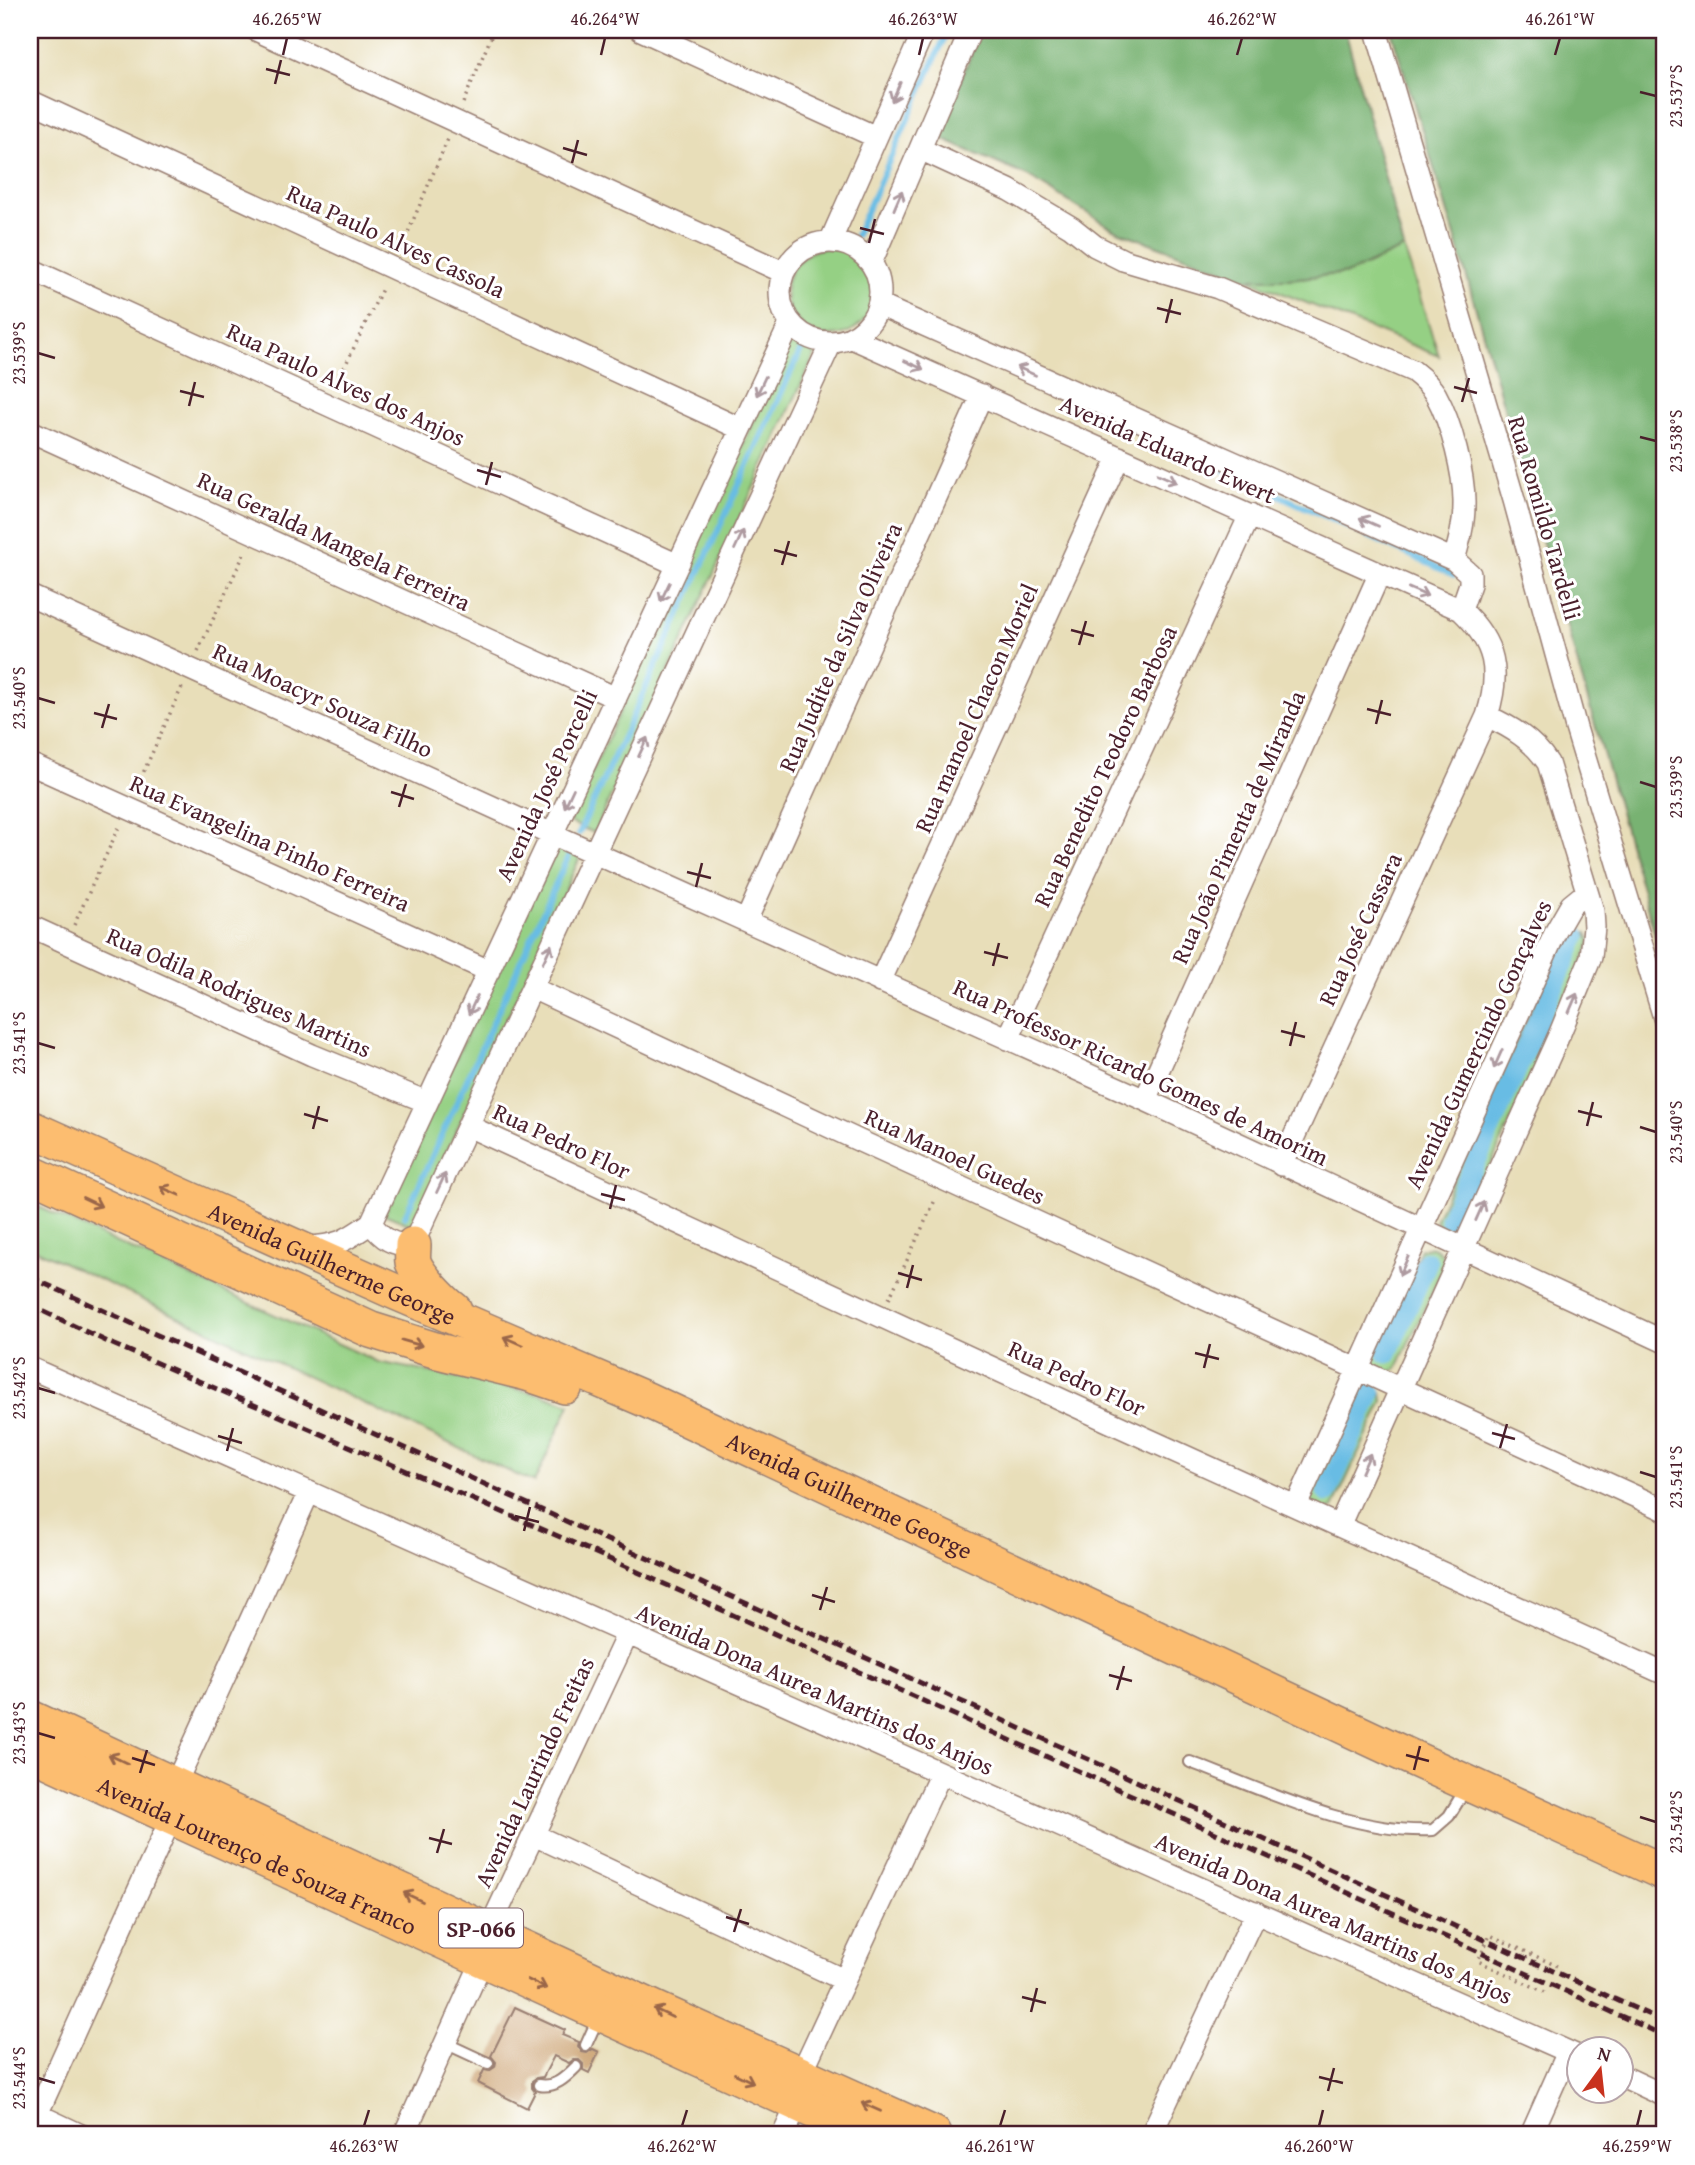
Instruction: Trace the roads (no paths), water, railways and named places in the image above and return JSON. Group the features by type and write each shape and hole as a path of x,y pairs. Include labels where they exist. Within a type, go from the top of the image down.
{"highway":[{"name":"Avenida Lourenço de Souza Franco","path":"30,1719 174,1800 485,1945 794,2105 933,2135"},
{"name":"Avenida Lourenço de Souza Franco","path":"30,1751 174,1800"},
{"name":"Avenida Lourenço de Souza Franco","path":"485,1945 600,2012 794,2105 869,2135"}],"main road":[{"name":"Avenida Guilherme George","path":"30,1128 391,1290 471,1322 647,1400 1397,1752 1665,1873"},
{"name":"Avenida Guilherme George","path":"30,1173 371,1330 438,1351 527,1373 590,1397 1665,1892"},
{"path":"412,1245 414,1263 421,1275 445,1304 471,1322"},
{"path":"281,1289 368,1317 382,1313 391,1290"}],"street":[{"path":"256,30 783,272"},
{"path":"641,30 876,137"},
{"path":"830,242 924,30"},
{"path":"871,263 971,30"},
{"name":"Rua Romildo Tardelli","path":"1376,30 1514,500 1576,728 1665,1021"},
{"name":"Rua Paulo Alves Cassola","path":"30,101 741,429"},
{"path":"920,149 1009,190 1062,221 1095,246 1123,260 1218,288 1413,371 1426,382 1437,396 1454,444 1463,486 1463,523 1454,560 1470,573 1470,584 1461,610"},
{"path":"830,242 852,246 871,263 879,283 879,304 869,324 841,340 820,342 803,336 790,324 779,297 783,272 793,257 808,246 830,242"},
{"name":"Rua Paulo Alves dos Anjos","path":"30,269 678,565"},
{"name":"Avenida Eduardo Ewert","path":"879,304 1454,560"},
{"name":"Avenida José Porcelli","path":"372,1223 790,324"},
{"path":"391,1290 594,853 841,340"},
{"name":"Avenida Eduardo Ewert","path":"841,340 982,395 1461,610"},
{"name":"Rua Judite da Silva Oliveira","path":"746,921 982,395"},
{"name":"Rua Geralda Mangela Ferreira","path":"30,431 616,698"},
{"name":"Rua manoel Chacon Moriel","path":"880,982 1119,457"},
{"name":"Rua Benedito Teodoro Barbosa","path":"1008,1039 1250,515"},
{"name":"Rua João Pimenta de Miranda","path":"1145,1100 1379,575"},
{"name":"Rua Moacyr Souza Filho","path":"30,596 594,853"},
{"name":"Rua José Cassara","path":"1281,1165 1495,691 1496,673 1480,631 1461,610"},
{"path":"1486,716 1521,735 1539,750 1548,763 1587,892"},
{"name":"Rua Evangelina Pinho Ferreira","path":"30,764 489,971"},
{"name":"Rua Professor Ricardo Gomes de Amorim","path":"594,853 1145,1100 1665,1342"},
{"name":"Avenida Gumercindo Gonçalves","path":"1296,1506 1556,931 1571,905 1587,892 1593,911 1594,927 1591,957 1560,1033 1399,1387 1339,1526"},
{"name":"Rua Odila Rodrigues Martins","path":"30,926 299,1050 427,1102"},
{"name":"Rua Manoel Guedes","path":"532,988 1665,1510"},
{"name":"Rua Pedro Flor","path":"467,1126 1665,1674"},
{"path":"299,1248 345,1242 372,1223 384,1238 393,1243 412,1245"},
{"name":"Avenida Dona Aurea Martins dos Anjos","path":"30,1368 1566,2051"},
{"path":"81,2135 32,2118 309,1492"},
{"name":"Avenida Laurindo Freitas","path":"404,2135 534,1835 627,1635"},
{"path":"794,2105 844,1980 941,1773"},
{"path":"534,1835 844,1980"},
{"path":"1150,2135 1256,1912"},
{"path":"1531,2135 1566,2070"},
{"path":"1636,2083 1665,2096"}],"lane":[{"path":"1190,1762 1323,1812 1402,1829 1433,1830 1449,1816 1460,1798"},
{"path":"586,2045 600,2012"},
{"path":"445,2043 488,2063"},
{"path":"539,2085 542,2087 560,2082 576,2067"}],"waterway":[{"path":"856,235 948,30"},
{"path":"579,833 801,350"},
{"path":"1118,422 1454,575"},
{"path":"405,1216 568,857"},
{"path":"1450,1219 1576,936"},
{"path":"1387,1353 1427,1262"},
{"path":"1327,1492 1371,1393"}],"railway":[{"path":"30,1277 1665,2022"},
{"path":"30,1305 108,1342 567,1540 1665,2036"}]}
